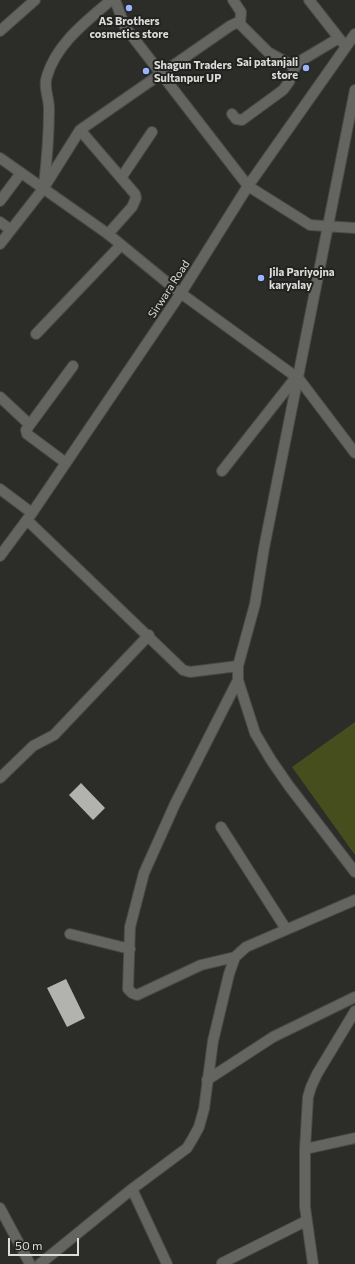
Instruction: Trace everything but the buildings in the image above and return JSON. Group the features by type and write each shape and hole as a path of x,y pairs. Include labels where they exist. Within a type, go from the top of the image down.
{"street":[{"path":"0,31 35,0"},
{"path":"43,189 48,149 49,106 45,86 47,75 64,44 115,0 125,27 248,186 310,225 355,228"},
{"path":"233,0 241,12 240,24"},
{"path":"309,0 346,47"},
{"path":"0,244 43,189 80,130 230,26 236,23 240,24 268,52 295,67"},
{"name":"Sirwara Road","path":"0,556 66,463 181,294 248,186 355,34"},
{"path":"232,114 236,119 242,120 283,90 289,82 295,67 302,60 339,38"},
{"path":"355,90 297,378 264,548 255,604 238,666 238,680 255,733 289,786 355,872"},
{"path":"80,130 135,194 136,198 132,207 108,234"},
{"path":"121,178 152,132"},
{"path":"0,158 108,234 181,294 297,378 355,454"},
{"path":"0,201 21,173"},
{"path":"0,222 11,230"},
{"path":"36,334 121,245"},
{"path":"66,463 27,434 26,430 73,366"},
{"path":"222,471 297,378"},
{"path":"0,397 30,424"},
{"path":"0,489 183,670 190,672 238,666"},
{"path":"0,778 33,746 54,735 149,635"},
{"path":"238,680 175,804 144,873 130,927 128,989 132,993 137,994 201,965 235,957 246,947 355,900"},
{"path":"221,827 286,929"},
{"path":"70,934 130,949"},
{"path":"40,1264 132,1189 187,1148 198,1127 204,1109 213,1041 235,957"},
{"path":"207,1080 273,1037 355,997"},
{"path":"313,1264 306,1222 305,1149 308,1097 311,1087 355,1011"},
{"path":"305,1149 355,1138"},
{"path":"132,1189 167,1264"},
{"path":"0,1208 30,1264"},
{"path":"222,1263 306,1222"}],"green space":[{"path":"355,722 355,855 292,767"}],"place":[{"name":"AS Brothers cosmetics store","path":"129,8"},
{"name":"Sai patanjali store","path":"306,68"},
{"name":"Shagun Traders Sultanpur UP","path":"146,71"},
{"name":"Jila Pariyojna karyalay","path":"261,278"}]}
